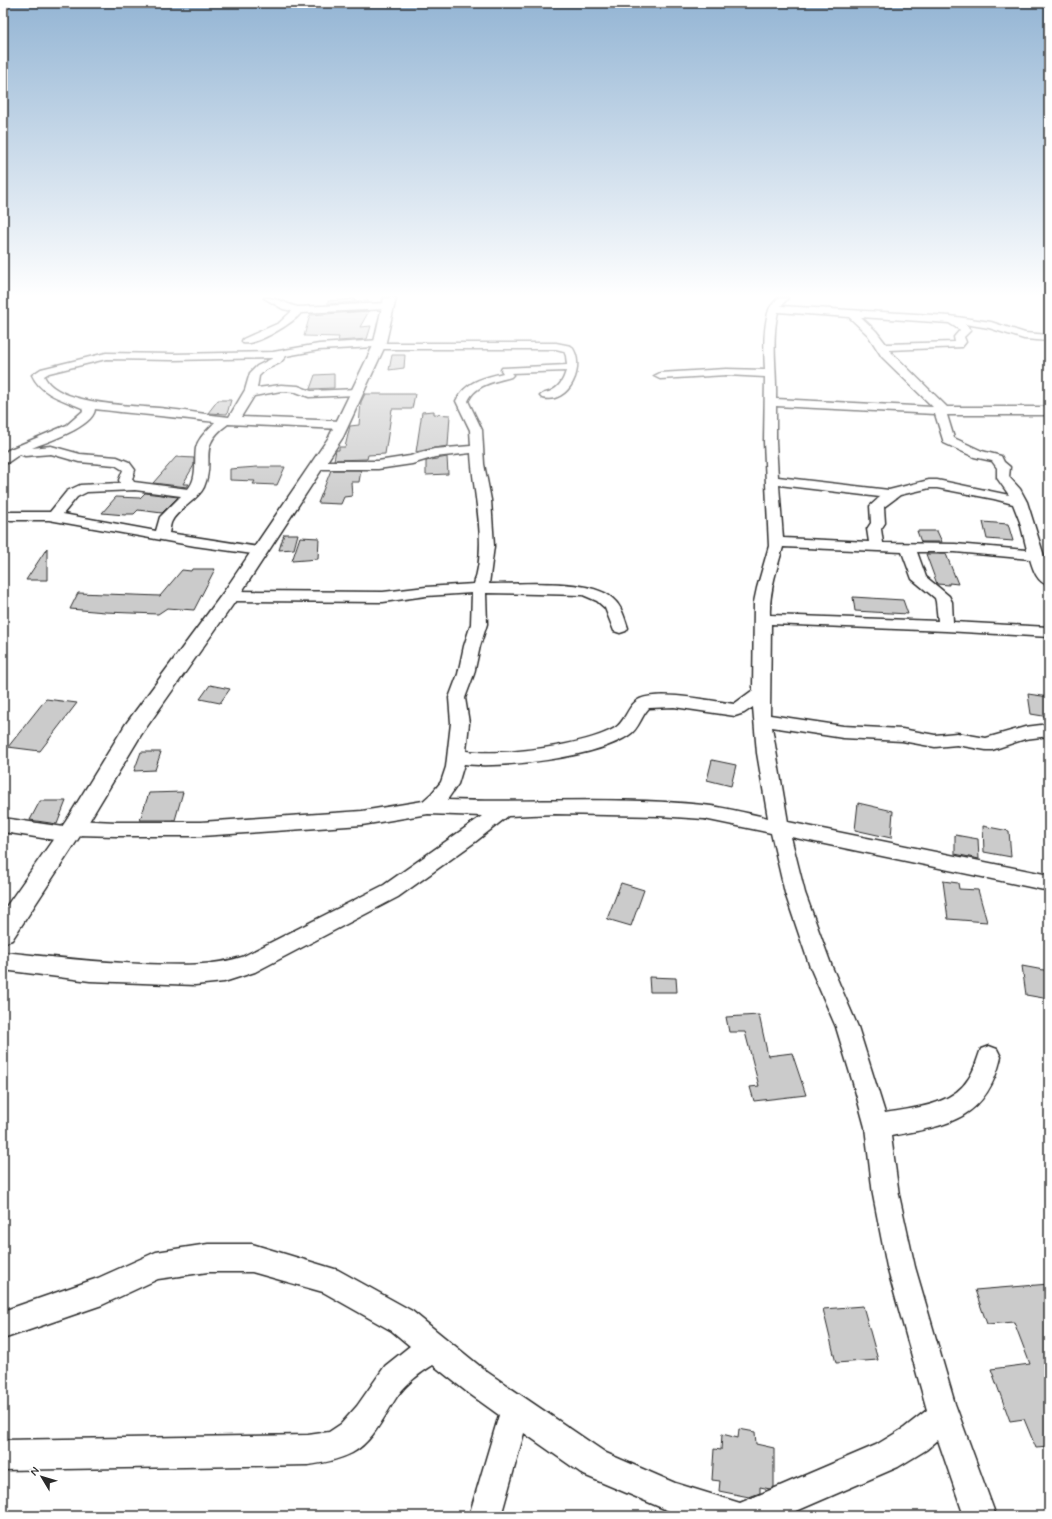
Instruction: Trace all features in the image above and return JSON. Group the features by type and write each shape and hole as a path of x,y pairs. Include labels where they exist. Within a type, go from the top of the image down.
{"street":[{"path":"55,369 38,374 38,378 58,394 83,404 230,420 342,425"},
{"path":"162,536 165,520 196,488 202,468 203,444 215,429 230,420 249,393 254,375 260,369"},
{"path":"5,924 71,831 132,730 230,596 318,465 336,437 368,369"},
{"path":"505,389 506,369"},
{"path":"428,807 439,798 449,784 455,767 460,723 456,704 466,674 472,646 479,624 479,588 482,582 488,546 476,430 463,405 465,394 468,390 481,382 506,372 557,369"},
{"path":"546,396 560,391 566,384 572,369"},
{"path":"771,369 772,480 776,542 762,596 763,619 761,693 762,720 767,760 785,855 800,911 821,967 847,1027 877,1127 886,1195 901,1267 944,1416 980,1516"},
{"path":"900,369 942,411 948,440 978,454 997,459 999,464 1004,466 1003,478 1015,492 1020,502 1040,570 1049,581"},
{"path":"660,376 726,372 771,374"},
{"path":"249,393 287,388 298,389 309,394 357,392"},
{"path":"771,402 942,411 1049,411"},
{"path":"6,457 79,421 89,412 89,409 83,404"},
{"path":"318,465 378,465 412,460 434,453 477,449"},
{"path":"6,457 51,450 79,458 122,462 129,470 126,477 127,483 133,486"},
{"path":"772,480 891,494"},
{"path":"877,547 874,529 878,523 877,506 898,490 908,490 929,484 937,484 996,495 1020,502"},
{"path":"53,517 72,494 85,488 133,486 192,493"},
{"path":"3,516 53,517 260,551"},
{"path":"776,542 877,547 955,548 1037,556"},
{"path":"908,547 919,579 941,596 944,602 946,626"},
{"path":"230,596 391,597 430,591 479,588 588,590 599,596 614,610 620,628"},
{"path":"763,619 946,626 1048,632"},
{"path":"457,756 485,759 523,757 586,748 604,741 624,730 629,726 638,710 645,703 674,701 735,710 740,709 751,698 761,693"},
{"path":"762,720 843,732 902,735 935,741 957,739 986,744 992,744 1024,733 1049,730"},
{"path":"3,825 71,831 116,829 201,829 362,818 428,807 504,809 555,807 666,809 704,812 1049,883"},
{"path":"3,961 82,970 159,974 195,975 224,972 247,965 272,954 391,891 468,837 504,809"},
{"path":"877,1127 930,1116 951,1109 967,1100 978,1086 986,1072 989,1057"},
{"path":"3,1325 102,1291 156,1266 208,1258 252,1258 328,1280 402,1320 477,1382 595,1464 673,1498 732,1516"},
{"path":"3,1455 308,1450 333,1446 346,1440 362,1423 394,1377 406,1366 435,1347"},
{"path":"485,1516 516,1409"},
{"path":"748,1516 887,1456 915,1439 944,1416"}],"building":[{"path":"334,374 334,388 310,389 315,375"},
{"path":"365,394 415,394 412,409 392,409 385,454 368,455 367,459 334,460 336,450 339,450 339,447 345,447 350,426 359,425 361,402"},
{"path":"218,400 231,400 227,414 208,413"},
{"path":"434,411 434,414 450,415 448,446 416,452 422,412"},
{"path":"176,457 194,458 194,465 183,484 189,484 187,487 153,483"},
{"path":"447,457 448,474 426,475 426,461"},
{"path":"285,467 277,485 253,484 255,481 230,480 230,469"},
{"path":"331,470 361,470 359,482 351,482 352,496 344,497 341,504 318,503"},
{"path":"145,493 178,497 162,513 138,510 134,514 125,515 102,513 116,497 140,498"},
{"path":"983,522 1008,524 1013,541 987,539"},
{"path":"917,531 937,531 942,542 921,542"},
{"path":"284,534 298,534 294,549 279,550"},
{"path":"300,537 319,538 318,559 292,561"},
{"path":"47,548 47,580 26,580"},
{"path":"926,554 946,554 958,584 937,584"},
{"path":"192,569 215,569 194,610 167,608 158,614 70,609 78,593 160,596 182,570 191,571"},
{"path":"853,597 903,600 908,614 855,611"},
{"path":"210,685 230,689 220,703 200,699"},
{"path":"1028,694 1049,697 1049,717 1031,714"},
{"path":"46,699 77,703 40,751 8,747"},
{"path":"141,752 161,752 155,770 134,771"},
{"path":"712,760 736,765 731,786 707,780"},
{"path":"183,792 175,820 140,820 149,793"},
{"path":"40,801 66,801 57,824 30,820"},
{"path":"858,803 893,811 891,838 855,830"},
{"path":"983,826 1009,831 1011,857 984,852"},
{"path":"955,835 978,839 979,859 955,854"},
{"path":"943,881 958,883 959,889 978,890 987,922 948,919"},
{"path":"621,883 644,890 631,926 607,919"},
{"path":"1022,966 1049,971 1049,999 1026,995"},
{"path":"649,977 676,978 677,992 650,992"},
{"path":"759,1015 768,1056 792,1053 806,1095 754,1101 750,1087 759,1086 745,1032 729,1032 726,1017"},
{"path":"1049,1284 1049,1447 1036,1448 1024,1419 1010,1421 991,1369 1030,1364 1014,1322 987,1324 975,1290"},
{"path":"863,1306 878,1360 836,1363 823,1309"},
{"path":"739,1429 755,1432 756,1444 774,1448 774,1487 770,1489 760,1487 760,1493 749,1497 719,1491 720,1481 712,1480 714,1449 721,1450 722,1434 738,1438"}]}
